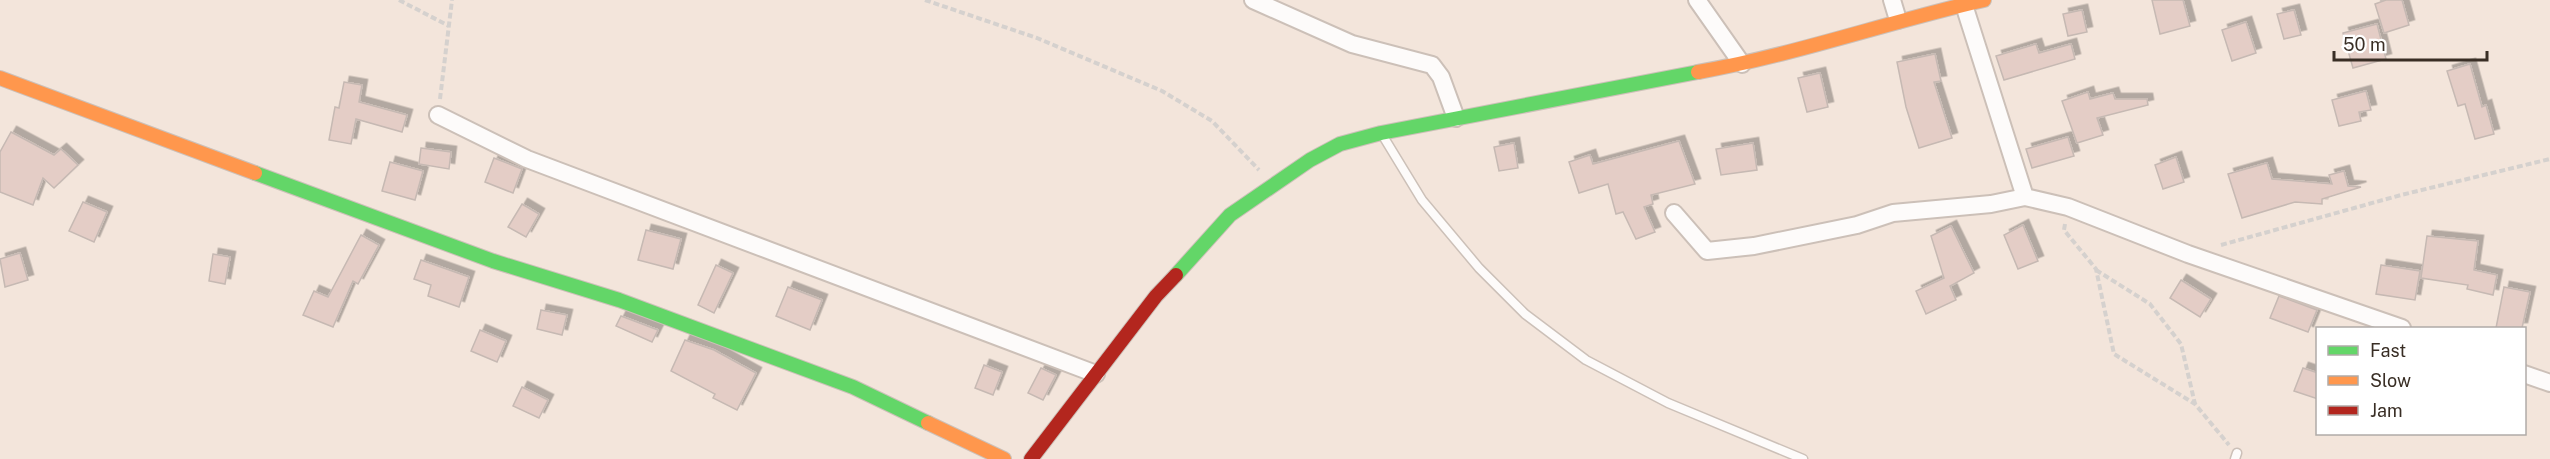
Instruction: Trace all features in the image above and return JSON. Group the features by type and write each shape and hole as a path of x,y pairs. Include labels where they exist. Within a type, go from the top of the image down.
{"street":[{"path":"1253,0 1352,44 1432,65 1442,77 1456,118"},
{"path":"1697,0 1742,64"},
{"path":"1892,0 1898,20"},
{"path":"1031,459 1156,296 1230,215 1310,160 1340,144 1456,118 1742,64 1898,20 1984,0"},
{"path":"1964,4 2025,197"},
{"path":"0,78 493,261 619,300 853,387 1004,459"},
{"path":"438,115 527,159 1096,374"},
{"path":"1674,213 1707,250 1754,246 1857,225 1893,213 1991,204 2025,197 2068,207 2188,254 2399,327"},
{"path":"2526,375 2550,383"}],"lane":[{"path":"1381,133 1422,200 1479,268 1525,314 1586,360 1668,403 1803,459"}],"path":[{"path":"399,0 449,26"},
{"path":"438,115 452,0"},
{"path":"925,0 1037,39 1162,91 1212,121 1274,184"},
{"path":"2188,254 2401,195 2550,159"},
{"path":"2068,207 2064,230 2096,269 2150,304 2181,344 2195,404"},
{"path":"2096,269 2114,354 2195,404 2236,456"}],"building":[{"path":"2152,0 2183,0 2190,26 2160,34"},
{"path":"2386,0 2402,0 2409,25 2384,33 2375,4"},
{"path":"2082,10 2087,32 2068,36 2063,14"},
{"path":"2294,10 2301,35 2284,39 2277,14"},
{"path":"2246,22 2256,53 2232,61 2222,30"},
{"path":"2377,24 2386,59 2353,68 2343,33"},
{"path":"2036,44 2039,53 2071,44 2075,59 2004,80 1996,56"},
{"path":"1935,54 1941,81 1934,82 1952,138 1919,148 1906,107 1897,62"},
{"path":"2470,64 2482,107 2486,105 2494,134 2475,139 2465,104 2458,106 2447,71"},
{"path":"1820,73 1828,107 1807,112 1798,78"},
{"path":"344,82 362,85 359,102 407,115 402,132 356,119 351,144 329,140 335,107 339,108"},
{"path":"2366,91 2371,110 2359,112 2361,121 2339,126 2332,100"},
{"path":"2088,92 2090,99 2113,93 2115,99 2147,99 2148,105 2097,118 2103,135 2077,143 2062,101"},
{"path":"11,132 54,155 61,149 78,165 54,188 43,178 33,205 0,192 0,152"},
{"path":"2068,137 2074,156 2032,168 2026,149"},
{"path":"1679,141 1695,184 1651,195 1653,204 1644,207 1655,232 1636,239 1623,212 1616,214 1608,184 1579,193 1569,162 1590,155 1593,164"},
{"path":"1514,143 1518,168 1499,171 1494,147"},
{"path":"1753,143 1757,170 1721,175 1716,149"},
{"path":"421,148 451,152 449,169 419,164"},
{"path":"2176,157 2184,182 2163,189 2155,165"},
{"path":"494,158 522,169 513,193 485,182"},
{"path":"390,162 423,171 415,200 382,191"},
{"path":"2267,163 2272,179 2332,184 2329,175 2344,171 2348,186 2361,187 2322,199 2322,204 2295,202 2242,218 2228,174"},
{"path":"83,202 107,212 94,242 69,231"},
{"path":"522,204 539,214 526,237 508,227"},
{"path":"2023,225 2038,261 2018,269 2004,235"},
{"path":"1951,226 1974,273 1950,286 1956,300 1926,314 1916,291 1944,278 1931,236"},
{"path":"646,230 681,239 673,269 638,260"},
{"path":"361,235 379,245 358,284 353,281 333,327 303,315 314,291 328,297"},
{"path":"2427,236 2478,241 2474,270 2497,275 2493,295 2467,289 2468,285 2421,278"},
{"path":"20,253 28,280 5,287 0,259"},
{"path":"213,254 230,257 225,284 209,281"},
{"path":"421,260 469,277 459,307 428,296 431,285 414,279"},
{"path":"716,265 733,273 714,313 698,305"},
{"path":"2381,265 2420,271 2415,300 2376,294"},
{"path":"2181,280 2211,299 2200,317 2170,298"},
{"path":"788,287 822,300 810,330 776,316"},
{"path":"2504,287 2530,292 2522,327 2496,327"},
{"path":"2279,296 2317,310 2308,332 2270,318"},
{"path":"541,310 567,315 562,335 537,329"},
{"path":"621,316 658,330 652,342 616,326"},
{"path":"480,330 506,341 497,362 471,351"},
{"path":"685,340 714,350 756,373 737,410 713,398 715,394 671,371"},
{"path":"984,365 1002,372 993,395 975,388"},
{"path":"1041,368 1056,375 1043,400 1028,393"},
{"path":"2303,368 2316,372 2316,398 2294,391"},
{"path":"522,387 548,400 539,418 513,406"}],"traffic: fast":[{"path":"1176,275 1230,215 1310,160 1340,144 1381,133 1698,72"},
{"path":"255,173 493,261 619,300 853,387 928,423"}],"traffic: slow":[{"path":"1698,72 1770,57 1984,0"},
{"path":"0,78 255,173"},
{"path":"928,423 1004,459"}],"traffic: jam":[{"path":"1031,459 1156,296 1176,275"}]}
